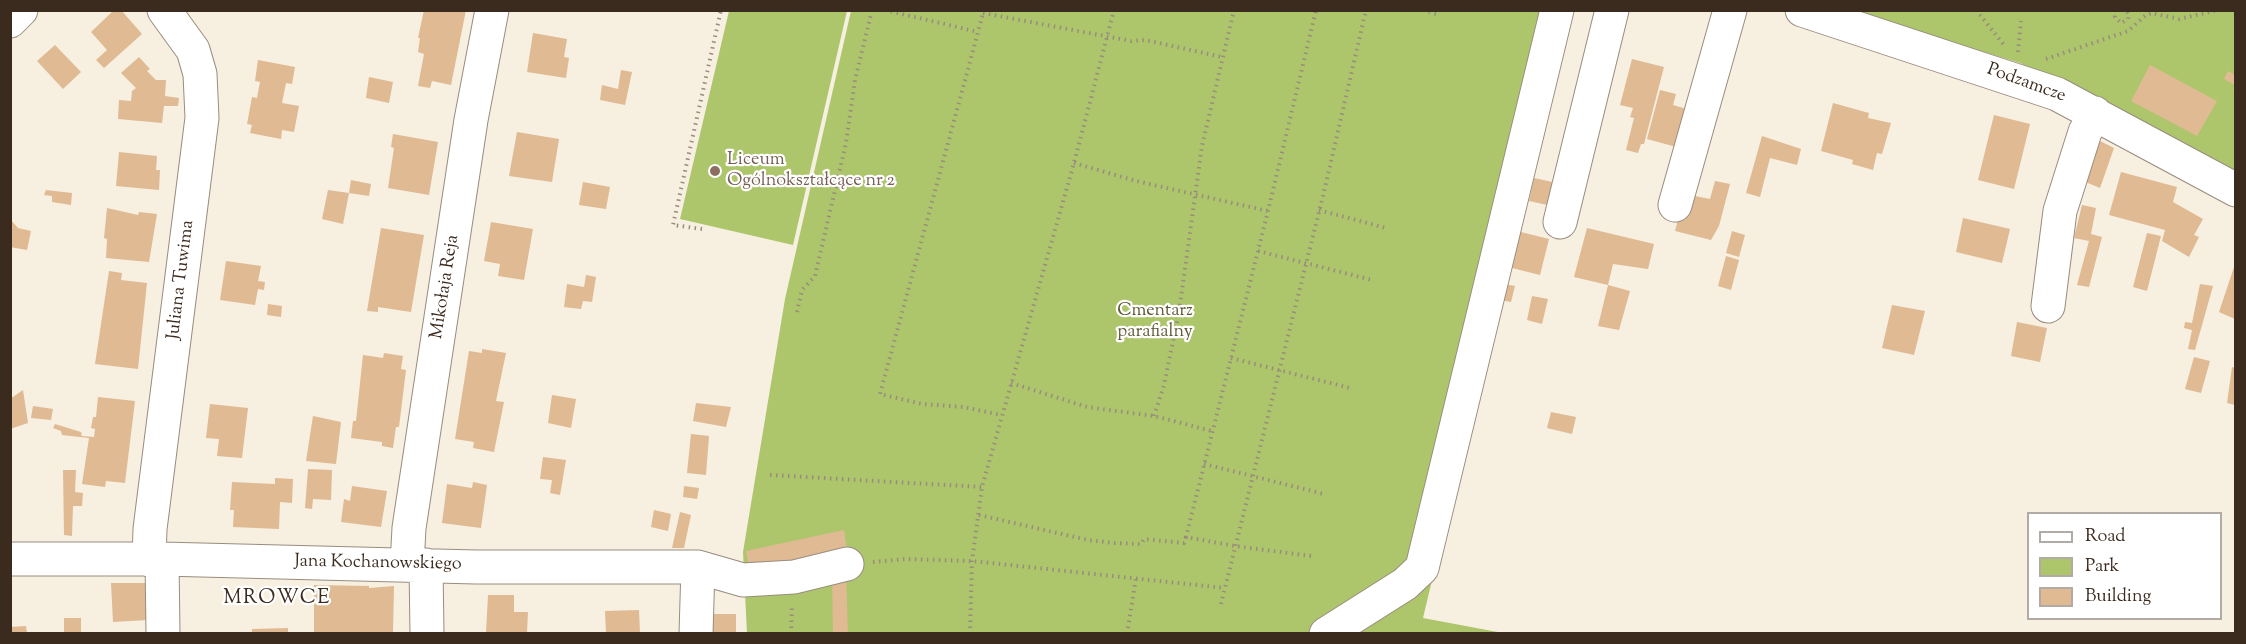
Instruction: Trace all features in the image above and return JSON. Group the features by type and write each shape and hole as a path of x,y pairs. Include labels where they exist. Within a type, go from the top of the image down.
{"street":[{"path":"10,21 21,10"},
{"name":"Juliana Tuwima","path":"163,633 156,560 150,529 202,118 200,74 193,50 164,10"},
{"name":"Mikołaja Reja","path":"427,633 409,528 468,144 492,10"},
{"path":"1326,633 1405,584 1422,568 1557,10"},
{"path":"1560,222 1612,10"},
{"path":"1675,205 1730,10"},
{"name":"Podzamcze","path":"1802,10 2057,94 2235,190"},
{"path":"2048,306 2060,211 2085,132 2095,113"},
{"name":"Jana Kochanowskiego","path":"10,559 698,567 743,580 794,577 847,564"},
{"path":"696,633 698,567"}],"path":[{"path":"702,230 673,225 721,10"},
{"path":"796,312 802,290 815,276 846,142 855,80 872,10"},
{"path":"885,10 978,32"},
{"path":"970,633 972,561 982,487 1074,164 1114,10"},
{"path":"1154,416 1164,385 1179,312 1202,146 1234,10"},
{"path":"978,515 1088,540 1141,544 1144,538 1184,543 1316,10"},
{"path":"1221,603 1306,264 1366,10"},
{"path":"1423,10 1436,14"},
{"path":"1976,10 2000,42"},
{"path":"2117,10 2115,15 2117,21 2121,23 2126,21 2135,25"},
{"path":"2126,10 2129,15 2126,21"},
{"path":"2049,58 2128,31 2146,15 2152,13 2179,20 2218,10"},
{"path":"1001,415 964,407 922,405 880,394 983,12 1131,41 1145,40 1222,57"},
{"path":"2017,56 2021,21"},
{"path":"1074,164 1136,181 1268,211"},
{"path":"1319,210 1386,228"},
{"path":"1258,251 1372,280"},
{"path":"1231,358 1350,388"},
{"path":"1011,383 1087,407 1154,416 1212,431"},
{"path":"1204,465 1324,494"},
{"path":"770,474 982,487"},
{"path":"1186,537 1311,556"},
{"path":"847,564 906,559 972,561 1225,588"},
{"path":"1128,633 1136,578"}],"green space":[{"path":"729,11 847,11 793,245 680,219"},
{"name":"Cmentarz parafialny","path":"851,11 1568,11 1423,618 1503,633 747,634 743,552 785,299"},
{"path":"1850,11 2235,11 2235,171 2020,63"}],"building":[{"path":"114,10 121,10 142,34 104,68 96,60 107,50 91,32"},
{"path":"424,10 466,10 451,85 432,81 430,88 418,86 424,54 418,52 420,38 418,38"},
{"path":"533,33 567,39 564,57 569,58 566,78 527,72"},
{"path":"55,45 81,72 63,89 37,61"},
{"path":"139,57 150,69 147,71 156,80 166,80 165,96 179,98 178,106 164,106 162,123 118,119 119,100 131,101 132,91 136,88 121,73"},
{"path":"1632,59 1664,67 1644,144 1641,144 1638,153 1626,150 1634,118 1630,117 1633,108 1620,105"},
{"path":"258,60 295,67 292,84 286,83 282,103 299,106 294,132 282,130 281,139 250,133 252,125 247,124 252,97 257,98 260,82 255,81"},
{"path":"2150,65 2217,101 2197,136 2131,101"},
{"path":"621,70 632,72 625,105 600,100 602,85 618,89"},
{"path":"2228,71 2235,75 2235,85 2224,79"},
{"path":"369,77 393,82 389,103 366,98"},
{"path":"1660,90 1676,94 1673,105 1690,110 1680,148 1647,139"},
{"path":"1833,103 1869,113 1868,118 1891,123 1882,154 1877,153 1873,170 1852,164 1853,160 1821,151"},
{"path":"1994,115 2030,124 2014,189 1978,180"},
{"path":"517,132 559,139 552,182 509,176"},
{"path":"393,134 438,142 429,195 388,188 394,148 391,147"},
{"path":"1762,136 1801,149 1797,165 1770,158 1760,197 1746,193"},
{"path":"2094,138 2114,148 2100,188 2076,178"},
{"path":"119,152 157,156 156,170 160,170 159,190 116,186"},
{"path":"2121,172 2177,187 2173,202 2203,219 2194,235 2199,237 2189,257 2162,241 2165,230 2109,215"},
{"path":"1534,178 1557,183 1552,206 1529,201"},
{"path":"351,180 371,184 369,196 349,193"},
{"path":"1715,181 1730,184 1719,226 1711,240 1675,231 1685,194 1710,199"},
{"path":"583,182 610,187 606,209 579,205"},
{"path":"46,190 72,193 71,205 52,202 52,196 44,195"},
{"path":"328,190 349,193 343,224 322,219"},
{"path":"2082,205 2096,208 2091,234 2102,237 2089,287 2077,285 2089,241 2074,238"},
{"path":"107,208 138,215 139,212 157,214 149,262 106,258 107,239 104,238"},
{"path":"1963,218 2010,229 2002,263 1956,252"},
{"path":"10,219 18,228 31,231 27,250 10,247"},
{"path":"491,222 533,229 524,280 498,276 500,264 484,261"},
{"path":"381,228 424,235 411,312 378,307 378,312 367,311"},
{"path":"1587,228 1654,244 1648,269 1613,264 1608,285 1574,277"},
{"path":"1517,231 1549,239 1540,275 1508,267"},
{"path":"1732,231 1745,235 1739,257 1726,253"},
{"path":"2147,233 2161,236 2147,291 2133,287"},
{"path":"1726,256 1739,260 1731,290 1718,286"},
{"path":"226,261 261,266 258,281 265,282 264,290 258,289 255,305 220,300"},
{"path":"2235,264 2235,319 2219,312"},
{"path":"109,271 122,273 121,280 147,283 138,369 95,364"},
{"path":"586,275 596,277 592,302 583,301 581,309 564,307 567,284 584,287"},
{"path":"1504,284 1515,286 1511,302 1500,300"},
{"path":"2200,284 2213,286 2195,350 2188,349 2192,330 2184,328 2185,322 2192,323"},
{"path":"1608,285 1630,291 1619,330 1598,326"},
{"path":"1532,296 1548,299 1542,324 1527,320"},
{"path":"268,304 282,306 281,317 267,315"},
{"path":"1892,305 1925,311 1914,355 1882,348"},
{"path":"2017,322 2047,328 2040,362 2011,356"},
{"path":"482,349 506,353 496,401 504,402 494,452 473,448 474,442 455,439 469,351 482,353"},
{"path":"384,353 403,356 401,369 406,370 399,427 396,427 393,448 382,446 382,442 351,438 353,421 356,421 363,355 383,358"},
{"path":"2194,357 2210,361 2201,393 2185,389"},
{"path":"2232,367 2235,368 2235,405 2227,403"},
{"path":"23,390 28,423 10,429 10,399"},
{"path":"552,395 576,399 571,428 548,423"},
{"path":"98,397 135,401 125,483 106,481 105,487 82,484 89,438 62,435 61,431 53,428 55,424 81,432 82,437 94,437 95,429 91,428 93,417 96,417"},
{"path":"696,403 731,407 726,427 693,421"},
{"path":"210,404 248,408 242,458 217,456 219,439 206,438"},
{"path":"33,406 53,409 51,420 31,418"},
{"path":"1551,412 1576,417 1572,434 1547,428"},
{"path":"313,416 341,422 336,464 306,461"},
{"path":"691,434 709,436 706,475 687,473"},
{"path":"543,457 566,460 560,495 550,493 552,480 540,479"},
{"path":"308,469 332,470 331,500 313,499 312,509 305,508"},
{"path":"63,470 76,470 75,492 83,493 82,506 73,506 72,536 64,535"},
{"path":"275,478 293,479 292,503 280,502 279,529 233,527 234,510 230,510 232,482 275,484"},
{"path":"473,482 487,485 481,528 442,523 447,484 472,488"},
{"path":"352,486 387,491 381,527 341,522 344,499 350,501"},
{"path":"684,486 699,488 697,499 683,497"},
{"path":"654,510 671,514 668,531 651,527"},
{"path":"680,512 691,515 684,548 672,548"},
{"path":"844,530 848,556 750,573 746,551"},
{"path":"832,573 846,574 848,633 833,633"},
{"path":"111,583 150,583 148,620 113,622"},
{"path":"314,585 369,586 369,588 394,586 393,632 314,632"},
{"path":"488,595 514,595 514,612 528,612 527,633 486,633"},
{"path":"639,610 640,633 606,633 605,611"},
{"path":"712,614 736,614 736,633 712,633"},
{"path":"64,618 81,618 81,633 64,633"},
{"path":"26,626 27,633 10,633 10,627"},
{"path":"288,628 288,633 252,633 252,629"}],"place":[{"name":"Liceum Ogólnokształcące nr 2","path":"715,171"}],"district":[{"name":"MROWCE","path":"277,600"}]}
